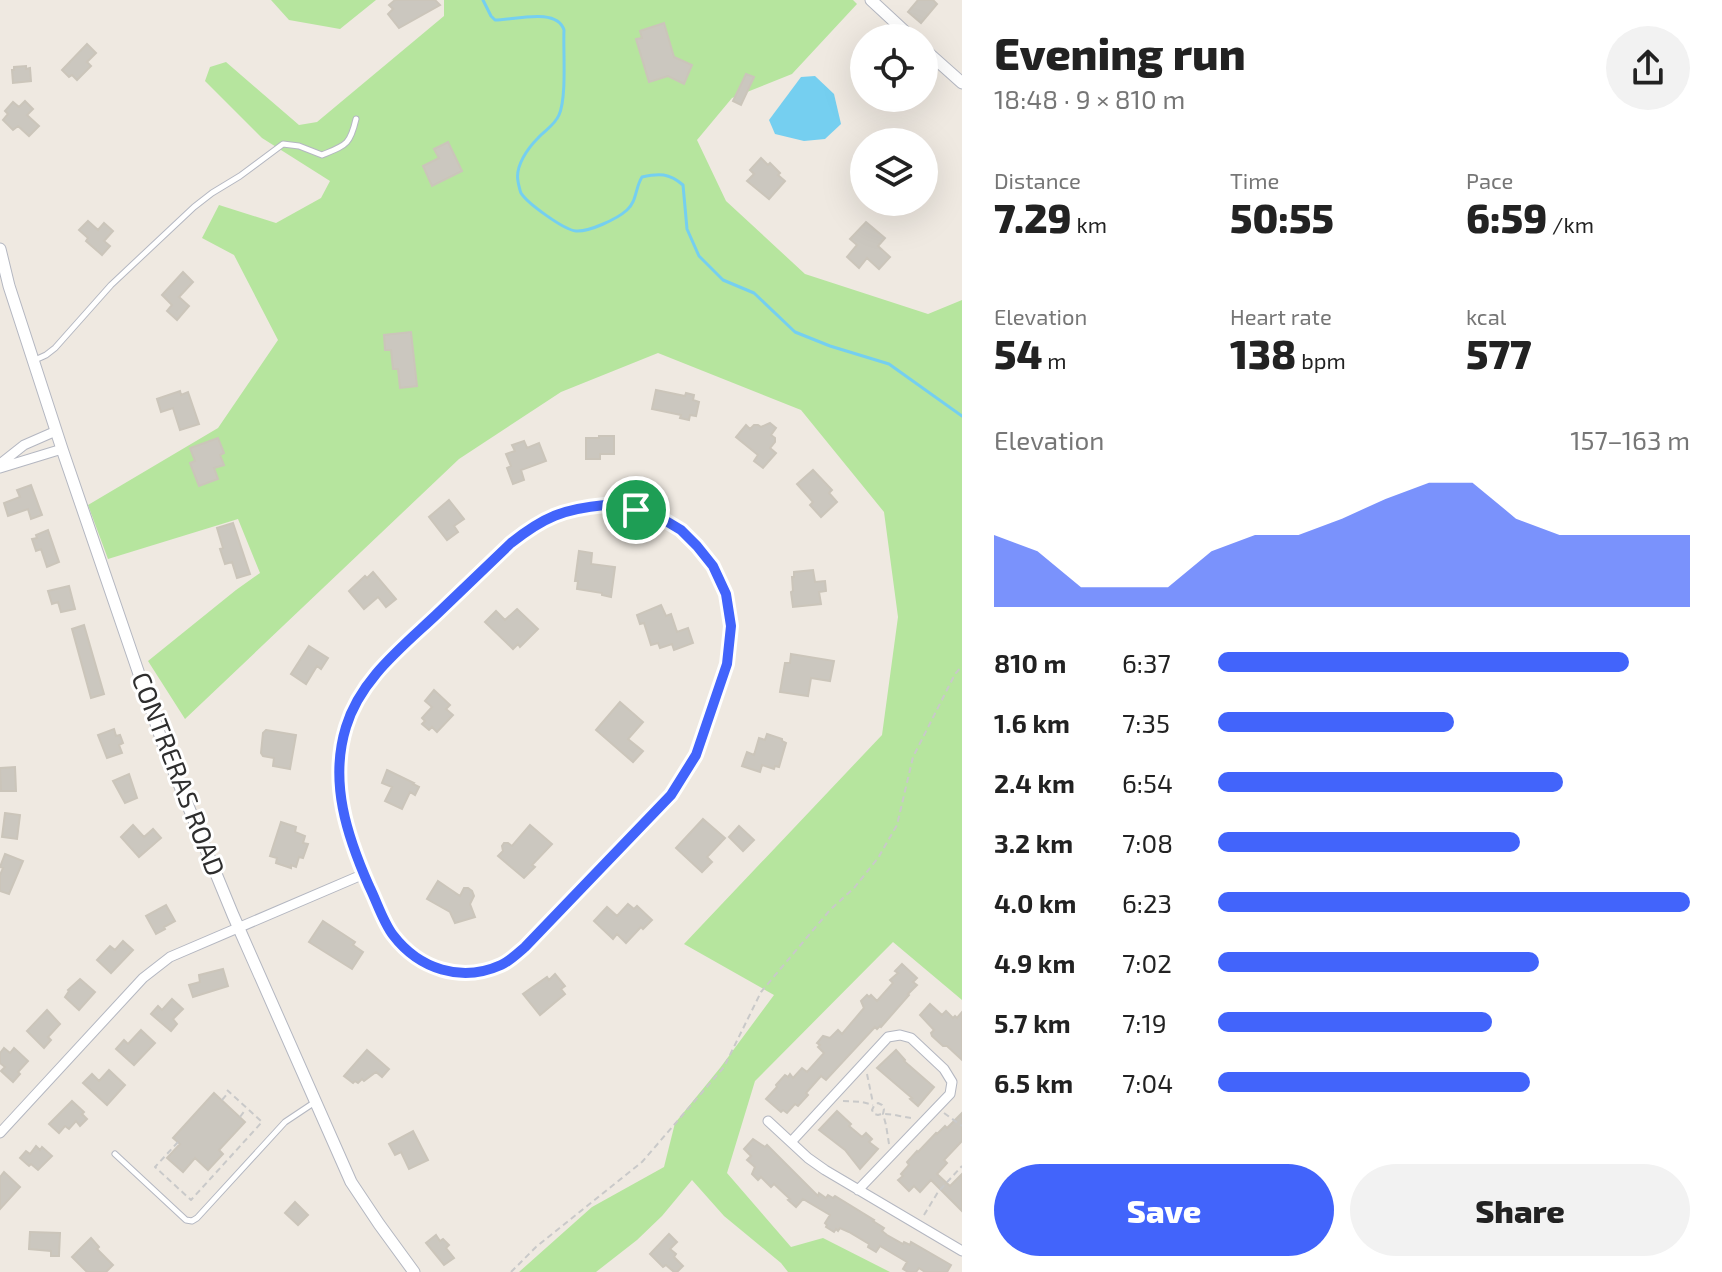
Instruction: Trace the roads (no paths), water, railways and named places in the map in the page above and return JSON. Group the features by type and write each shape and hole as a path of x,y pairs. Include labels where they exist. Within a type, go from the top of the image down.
{"street":[{"path":"871,0 897,24"},
{"path":"938,62 962,83"},
{"name":"CONTRERAS ROAD","path":"0,249 56,431 165,750 238,926 351,1182 414,1272"},
{"path":"0,466 24,445 56,431"},
{"path":"0,466 62,449"},
{"path":"605,505 661,518 681,530 713,566 726,594 731,626 727,664 696,755 671,795 525,947 503,964 477,973 452,973 432,968 407,952 391,933 364,874 344,820 339,753 358,698 380,669 511,543 534,525 556,514 605,505"},
{"path":"0,1133 143,978 170,957 364,874"},
{"path":"791,1142 888,1037 900,1035 911,1038 944,1069 952,1082 950,1094 858,1190"},
{"path":"768,1121 825,1170 962,1251"}],"lane":[{"path":"34,360 55,348 111,285 212,193 283,144 299,146 322,155 338,149 352,138 356,119"},
{"path":"115,1154 186,1220 192,1221 285,1122 316,1101"}],"water":[{"path":"815,76 834,94 841,124 825,139 804,141 775,134 769,120 801,77"}],"waterway":[{"path":"483,0 495,20 544,17 560,23 564,30 564,86 559,115 530,147 518,169 521,192 530,203 563,226 582,231 603,224 627,210 633,203 642,177 659,175 673,178 683,185 687,229 699,256 723,280 754,293 795,332 889,364 962,416"}]}
